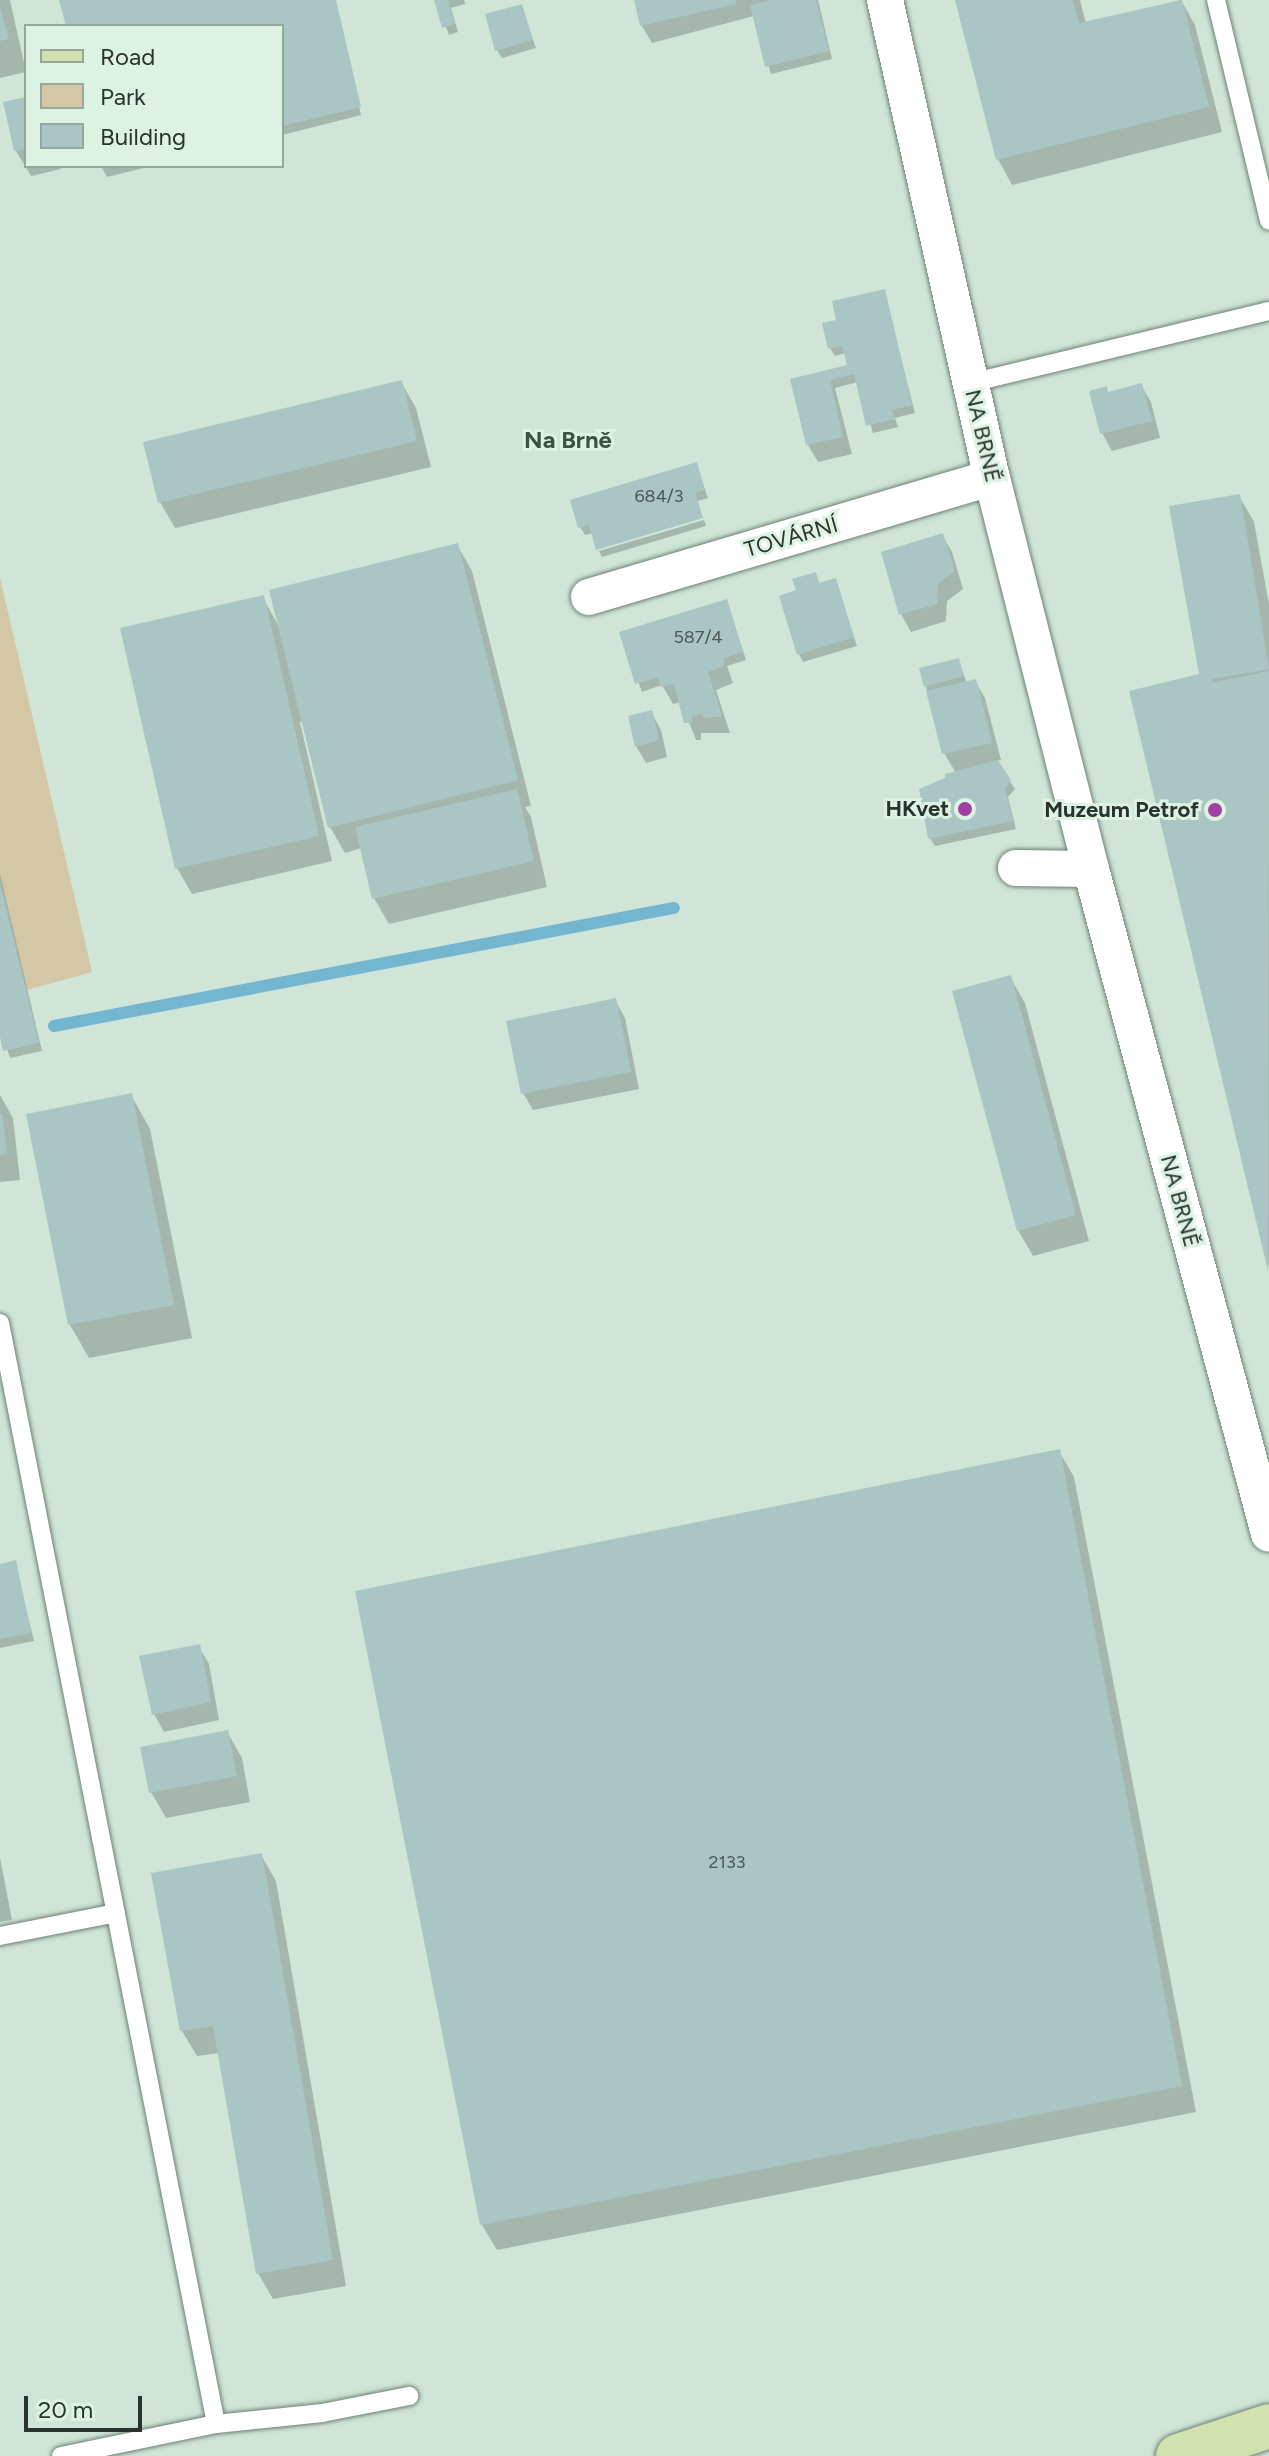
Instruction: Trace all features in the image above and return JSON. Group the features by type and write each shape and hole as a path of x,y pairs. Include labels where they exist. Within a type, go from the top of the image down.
{"main road":[{"path":"1178,2456 1269,2426"}],"street":[{"name":"NA BRNĚ","path":"885,0 992,478 1091,869 1269,1534"},
{"name":"TOVÁRNÍ","path":"589,597 992,478"},
{"path":"1016,868 1091,869"}],"lane":[{"path":"1216,0 1269,221"},
{"path":"971,383 1269,311"},
{"path":"0,1323 216,2424"},
{"path":"0,1936 116,1913"},
{"path":"61,2456 216,2424 322,2413 409,2396"}],"green space":[{"path":"0,578 92,972 27,990 0,876"}],"building":[{"path":"59,0 336,0 361,107 284,126 284,24 65,24"},
{"path":"434,0 448,0 455,24 442,28"},
{"path":"634,0 735,0 736,4 640,26"},
{"path":"771,0 816,0 829,51 765,67 750,5"},
{"path":"955,0 1073,0 1079,23 1182,0 1209,107 996,160"},
{"path":"522,4 533,40 495,51 485,14"},
{"path":"0,7 9,39 0,41"},
{"path":"24,97 24,149 14,151 3,102"},
{"path":"885,289 912,405 892,410 895,419 866,426 854,374 830,380 843,437 806,445 790,379 847,365 842,346 828,349 822,323 836,320 832,301"},
{"path":"402,380 417,441 158,503 143,442"},
{"path":"1142,383 1152,421 1100,434 1089,391 1107,386 1108,392"},
{"path":"697,462 705,490 695,493 703,518 596,550 589,525 578,528 570,500"},
{"path":"1240,494 1269,669 1211,679 1212,683 1269,671 1268,1271 1129,691 1199,674 1169,506"},
{"path":"943,533 955,571 938,584 937,604 899,615 881,552"},
{"path":"458,543 518,780 328,828 269,590"},
{"path":"816,572 819,583 836,578 854,637 797,655 779,596 796,590 792,579"},
{"path":"264,595 319,836 175,869 120,628"},
{"path":"727,599 743,652 724,658 724,666 708,672 722,716 705,718 701,714 692,716 692,723 684,723 674,684 661,687 658,677 635,684 619,632"},
{"path":"959,658 964,676 924,687 919,668"},
{"path":"976,679 992,743 942,754 926,691"},
{"path":"652,710 659,740 635,747 628,716"},
{"name":"HKvet","path":"998,760 1011,780 1005,788 1013,821 928,839 919,789 945,778 945,774"},
{"path":"517,789 534,861 372,899 355,827"},
{"path":"0,884 39,1043 3,1051 0,1037"},
{"path":"1011,975 1076,1215 1017,1231 952,991"},
{"path":"616,998 631,1072 521,1094 506,1021"},
{"path":"132,1093 174,1305 68,1325 26,1114"},
{"path":"0,1114 7,1154 0,1155"},
{"path":"1060,1449 1182,2086 480,2225 355,1591"},
{"path":"16,1560 31,1633 0,1639 0,1564"},
{"path":"200,1644 211,1702 152,1715 139,1656"},
{"path":"228,1730 237,1776 149,1793 140,1747"},
{"path":"262,1853 333,2260 256,2274 213,2026 180,2031 151,1873"}],"waterway":[{"path":"54,1026 674,908"}],"place":[{"name":"HKvet","path":"965,809"},
{"name":"Muzeum Petrof","path":"1215,810"}],"district":[{"name":"Na Brně","path":"568,440"}]}
